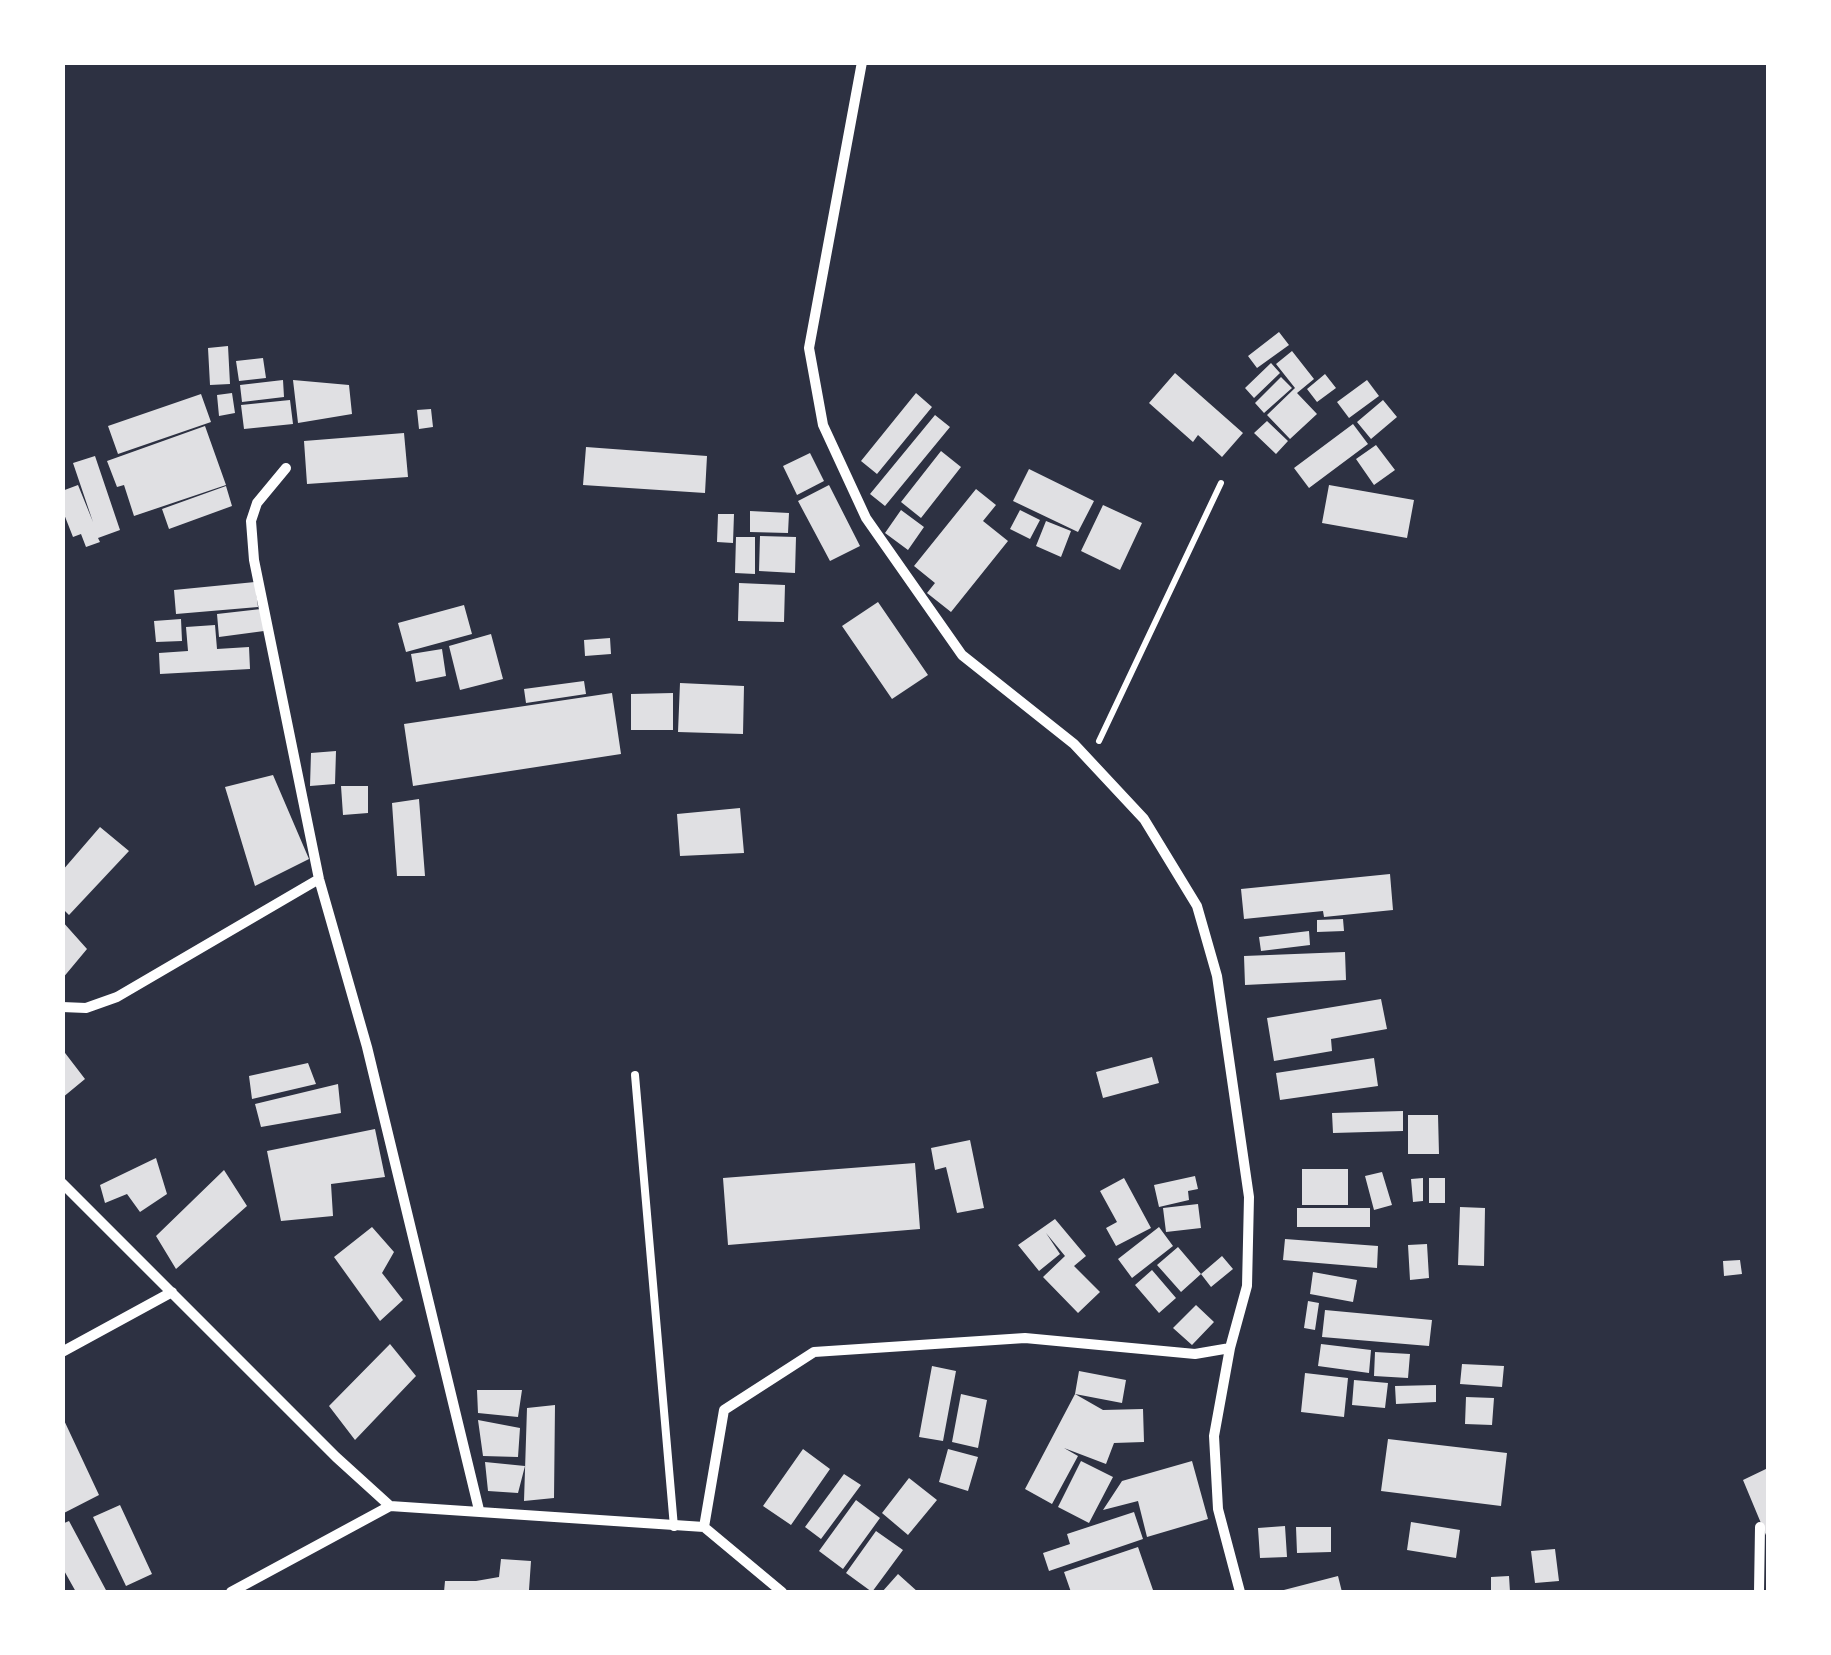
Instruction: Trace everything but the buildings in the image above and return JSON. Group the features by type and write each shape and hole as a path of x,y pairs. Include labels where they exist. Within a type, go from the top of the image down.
{"street":[{"path":"862,62 809,348 823,425 866,518 962,656 1074,744 1144,819 1197,906 1217,976 1249,1197 1247,1286 1230,1348 1214,1436 1218,1509 1240,1592"},
{"path":"286,468 257,503 251,521 251,540 319,879 367,1046 479,1510"},
{"path":"62,1007 86,1008 117,998 319,879"},
{"path":"62,1183 390,1506"},
{"path":"62,1352 172,1292"},
{"path":"704,1528 724,1410 814,1352 1024,1338 1195,1354 1230,1348"},
{"path":"231,1592 390,1506 704,1528 782,1592"},
{"path":"1759,1592 1760,1527"}],"lane":[{"path":"635,1075 674,1527"}],"path":[{"path":"1090,760 1221,484"}]}
